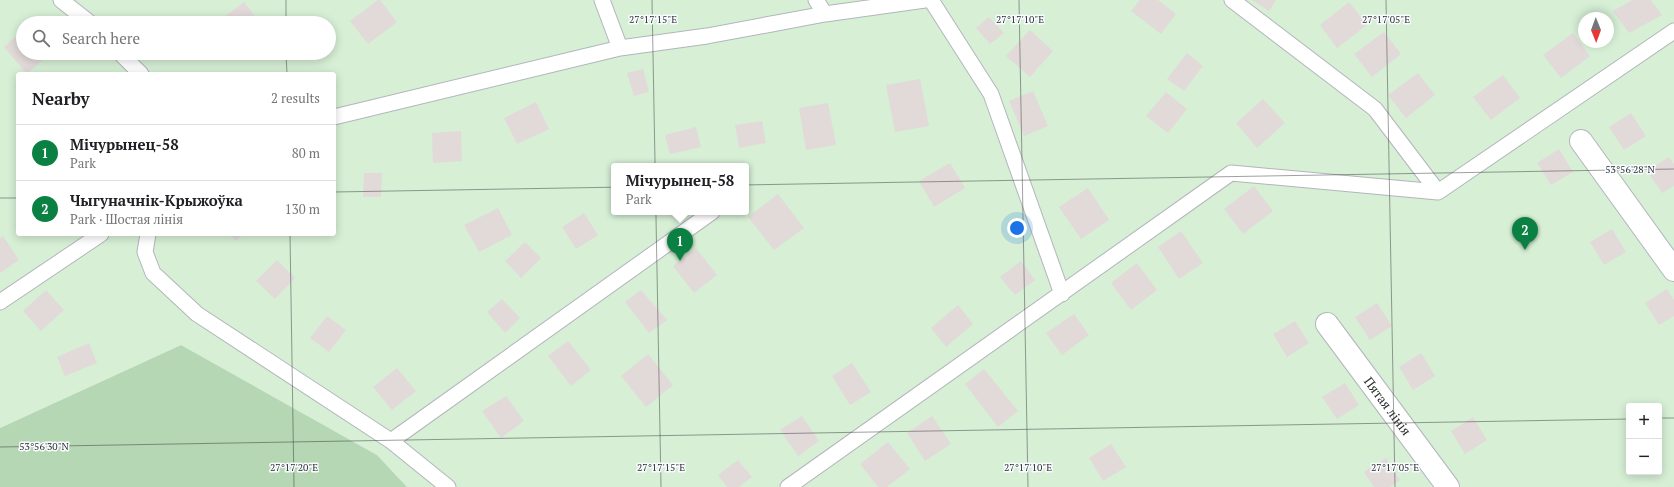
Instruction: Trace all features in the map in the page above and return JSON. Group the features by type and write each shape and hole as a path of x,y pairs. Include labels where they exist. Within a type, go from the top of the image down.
{"street":[{"path":"1581,141 1674,270"},
{"name":"Пятая лінія","path":"1327,324 1448,487"}],"lane":[{"path":"61,0 81,16"},
{"path":"602,0 620,48"},
{"path":"816,0 825,14"},
{"path":"336,117 620,48 707,36 825,14 925,0"},
{"path":"931,0 992,94 1062,294"},
{"path":"1232,0 1375,109 1438,192"},
{"path":"788,487 1231,173 1438,192 1674,31"},
{"path":"127,60 139,72"},
{"path":"391,441 708,215"},
{"path":"0,302 98,236"},
{"path":"148,236 145,252 153,273 197,314 391,441 448,487"}],"green space":[{"path":"0,0 1674,0 1674,487 407,487 377,455 181,345 0,428"},
{"path":"181,345 377,455 407,487 0,487 0,428"}],"building":[{"path":"380,0 397,22 368,44 350,21"},
{"path":"1140,0 1158,0 1176,14 1161,34 1131,11"},
{"path":"1252,0 1276,0 1269,11"},
{"path":"1632,0 1651,0 1662,15 1629,33 1613,11"},
{"path":"244,2 255,16 225,16"},
{"path":"1349,2 1367,25 1337,48 1320,25"},
{"path":"989,17 1004,33 990,44 976,28"},
{"path":"1030,30 1053,51 1030,77 1006,56"},
{"path":"1384,32 1401,54 1372,77 1354,54"},
{"path":"1573,33 1578,40 1578,48 1584,48 1590,56 1561,78 1543,55"},
{"path":"16,36 16,60 42,60 29,72 25,72 4,47"},
{"path":"1187,53 1203,66 1184,91 1167,79"},
{"path":"643,69 649,92 634,96 627,73"},
{"path":"1418,73 1435,95 1406,118 1388,95"},
{"path":"1503,75 1520,98 1491,120 1473,97"},
{"path":"920,79 929,126 895,132 886,85"},
{"path":"1033,91 1048,126 1024,136 1009,101"},
{"path":"1166,92 1187,109 1168,133 1146,116"},
{"path":"1263,99 1285,123 1257,148 1236,123"},
{"path":"536,102 549,129 517,144 504,118"},
{"path":"828,103 836,145 806,150 799,108"},
{"path":"1631,113 1646,136 1624,150 1609,127"},
{"path":"762,121 766,143 739,148 735,125"},
{"path":"696,127 701,147 670,154 665,135"},
{"path":"461,131 462,161 433,163 432,133"},
{"path":"1559,149 1573,172 1551,185 1537,163"},
{"path":"1669,157 1674,164 1674,186 1662,193 1647,171"},
{"path":"950,163 965,188 934,207 919,181"},
{"path":"364,173 382,173 381,197 363,197"},
{"path":"1254,186 1273,211 1243,234 1224,209"},
{"path":"1088,188 1109,220 1081,239 1059,207"},
{"path":"778,194 804,228 774,250 748,217"},
{"path":"498,208 512,235 479,252 464,225"},
{"path":"584,213 598,235 576,249 562,227"},
{"path":"1612,229 1626,252 1604,265 1590,242"},
{"path":"1181,231 1203,263 1179,279 1158,247"},
{"path":"3,236 19,260 0,273 0,238"},
{"path":"231,236 241,236 236,241"},
{"path":"525,242 541,258 521,278 505,261"},
{"path":"696,248 717,275 694,293 673,266"},
{"path":"277,260 295,278 275,299 256,281"},
{"path":"1021,261 1035,280 1015,295 1000,277"},
{"path":"1137,263 1157,290 1131,310 1111,283"},
{"path":"1667,289 1674,300 1674,316 1659,325 1645,303"},
{"path":"46,290 64,310 41,331 23,311"},
{"path":"641,290 667,320 649,333 625,302"},
{"path":"502,299 520,318 505,333 487,312"},
{"path":"1377,303 1392,326 1370,340 1355,317"},
{"path":"958,305 973,324 946,347 931,328"},
{"path":"1074,314 1089,335 1062,355 1046,333"},
{"path":"327,316 346,330 329,352 310,338"},
{"path":"1295,321 1309,343 1287,357 1273,334"},
{"path":"568,341 591,370 571,386 548,356"},
{"path":"89,343 97,363 65,376 57,357"},
{"path":"1421,353 1435,376 1413,390 1399,367"},
{"path":"648,354 673,385 646,407 621,376"},
{"path":"852,363 871,392 850,405 832,376"},
{"path":"397,368 416,391 392,410 373,387"},
{"path":"984,369 1018,411 998,427 965,384"},
{"path":"1345,383 1359,405 1337,419 1322,397"},
{"path":"506,396 524,421 501,438 482,411"},
{"path":"802,416 819,441 798,456 780,430"},
{"path":"932,416 951,444 925,461 907,433"},
{"path":"1473,417 1487,440 1465,454 1451,431"},
{"path":"888,442 910,469 887,487 878,487 860,464"},
{"path":"1111,444 1126,467 1103,481 1089,458"},
{"path":"1386,458 1400,480 1390,487 1374,487 1364,472"},
{"path":"738,460 752,477 739,487 727,487 718,475"}],"place":[{"name":"Чыгуначнік-Крыжоўка","path":"1525,250"},
{"name":"Мічурынец-58","path":"680,261"}]}
